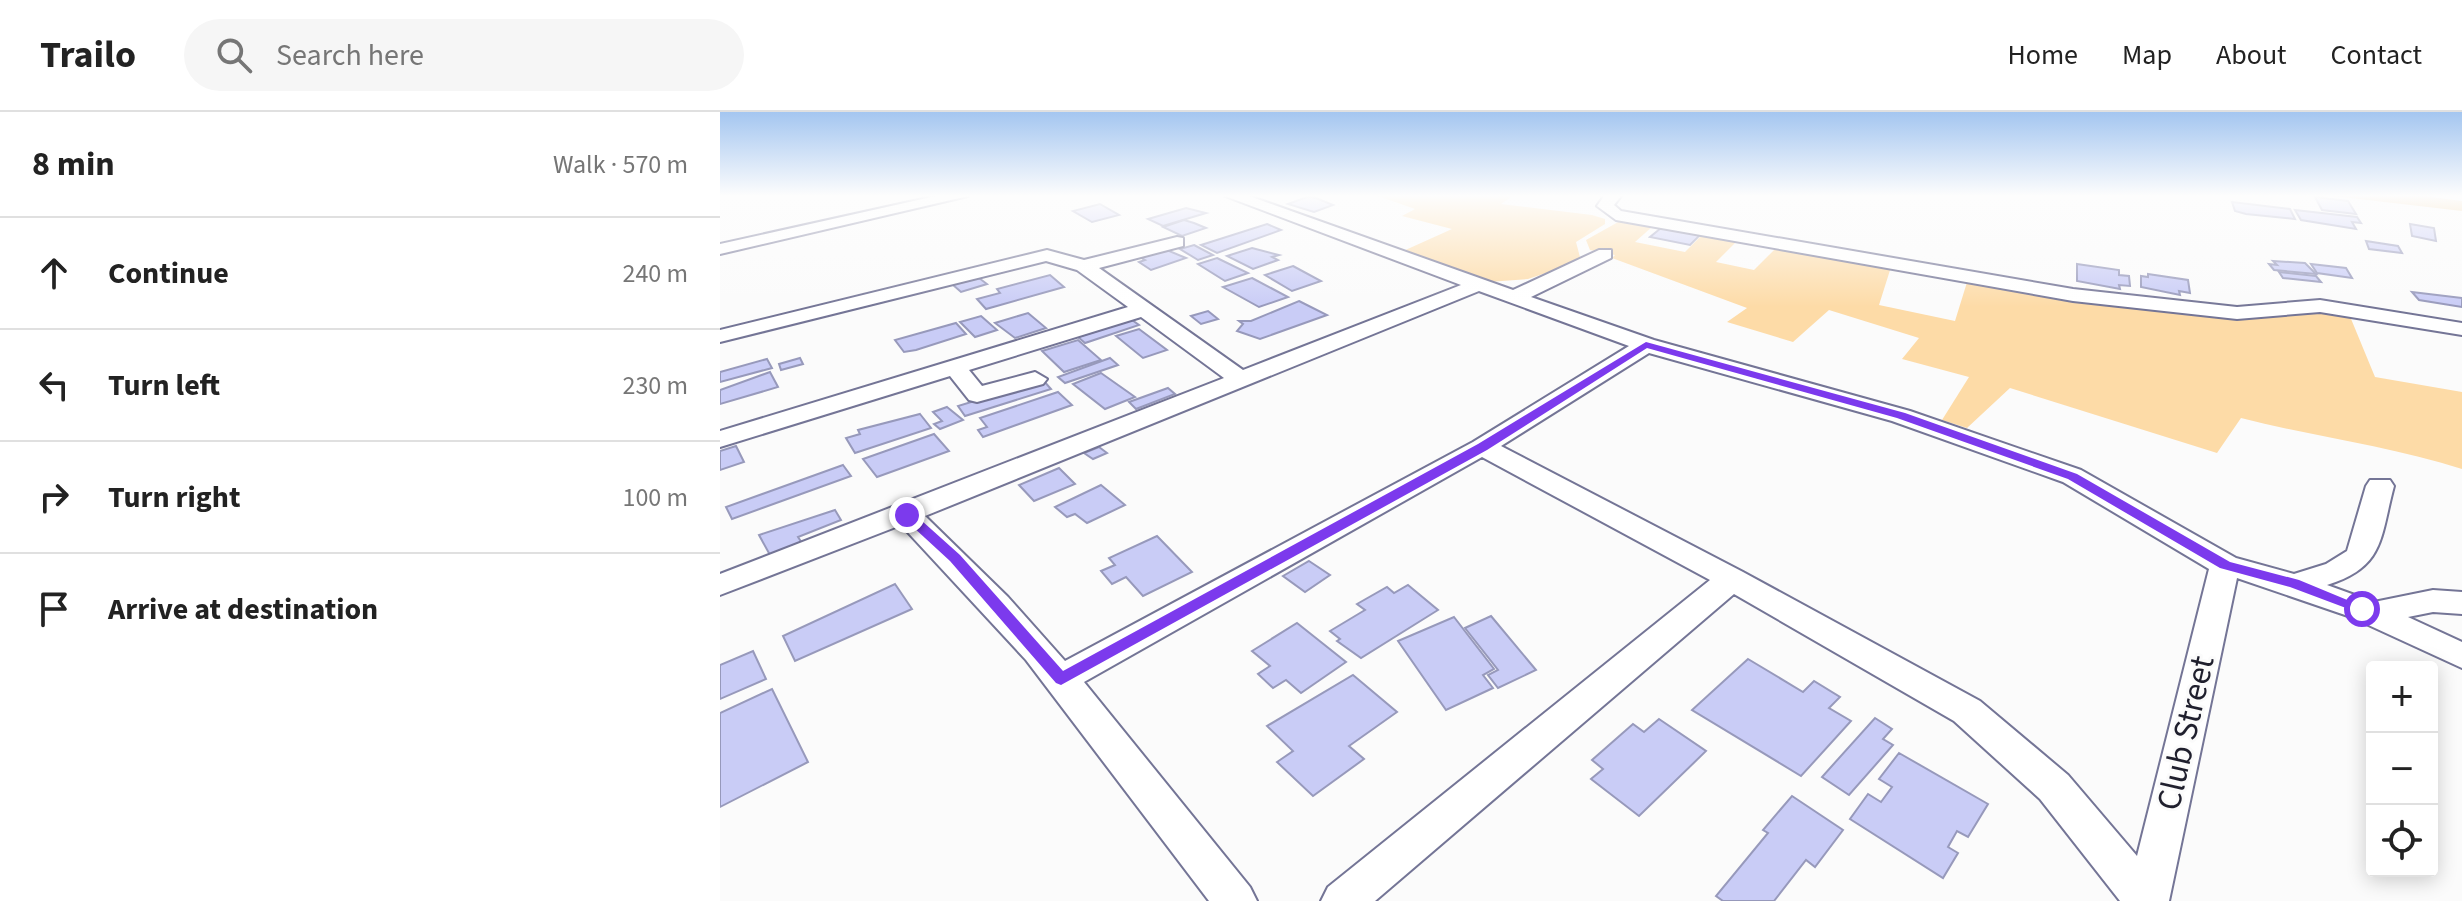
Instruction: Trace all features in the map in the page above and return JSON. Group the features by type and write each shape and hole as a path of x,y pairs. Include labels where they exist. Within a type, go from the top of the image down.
{"street":[{"path":"720,249 793,233"},
{"path":"1336,233 1646,345 1901,416 2072,476 2225,565 2294,584 2372,613 2462,656"},
{"path":"1718,233 2073,295 2237,313 2320,306 2462,329"},
{"path":"1084,266 1177,242"},
{"path":"1514,297 1605,254"},
{"path":"720,336 1023,258 1061,256 1084,266 1239,378"},
{"path":"720,585 907,515 1239,378 1480,284"},
{"path":"720,439 1141,310"},
{"path":"1061,679 1482,447 1646,345"},
{"path":"955,367 977,395 1035,379"},
{"path":"1482,447 1732,579 1967,711 2054,787 2147,901"},
{"path":"2294,584 2337,571 2360,556 2380,486"},
{"path":"907,515 955,558 1061,679 1235,901"},
{"name":"Club Street","path":"2147,901 2225,565"},
{"path":"1343,901 1732,579"},
{"path":"2372,613 2433,601 2462,603"}],"shaded area":[{"path":"1444,233 1591,233 1576,242 1581,261 1528,279 1488,282 1401,252"},
{"path":"1599,233 1645,233 1635,242 1685,252 1704,233 1739,239 1716,262 1754,270 1777,247 1891,267 1879,305 1955,321 1968,279 2246,318 2312,309 2349,314 2375,377 2462,392 2462,469 2241,418 2217,453 2010,388 1967,428 1942,420 1969,377 1902,359 1919,338 1829,310 1793,342 1727,322 1747,308 1612,258 1615,255 1590,250 1586,240"}],"building":[{"path":"1239,233 1273,233 1217,253 1201,245"},
{"path":"1655,233 1700,235 1690,245 1650,237"},
{"path":"2411,233 2435,233 2436,241 2412,236"},
{"path":"2366,241 2398,246 2402,253 2369,249"},
{"path":"1194,245 1213,255 1198,260 1180,249"},
{"path":"1162,248 1186,258 1151,270 1139,262 1145,260 1138,256"},
{"path":"1252,248 1279,255 1272,257 1278,260 1253,269 1227,256"},
{"path":"1217,258 1248,273 1225,281 1198,264"},
{"path":"2273,261 2305,263 2316,274 2274,270 2269,264 2277,265"},
{"path":"2077,264 2119,270 2119,275 2129,276 2130,286 2119,285 2120,289 2077,281"},
{"path":"2311,264 2346,268 2352,278 2317,273"},
{"path":"1293,266 1321,281 1292,291 1265,275"},
{"path":"2279,272 2316,276 2321,282 2283,278"},
{"path":"2148,274 2188,280 2190,293 2179,291 2180,295 2141,287 2141,276 2148,277"},
{"path":"975,275 987,284 961,292 952,284"},
{"path":"1050,275 1064,287 986,309 977,299 1000,293 997,289"},
{"path":"1252,278 1288,297 1259,307 1223,287"},
{"path":"2412,292 2462,298 2462,307 2419,300"},
{"path":"1299,301 1327,315 1260,339 1237,331 1243,324 1239,321 1251,321"},
{"path":"1208,311 1218,319 1201,324 1191,316"},
{"path":"1028,313 1046,328 1015,338 995,323"},
{"path":"981,316 997,330 975,337 960,322"},
{"path":"1132,320 1139,325 1085,343 1078,337"},
{"path":"956,323 966,334 916,350 904,352 895,340"},
{"path":"1139,329 1167,350 1143,358 1116,336"},
{"path":"1078,340 1101,360 1064,372 1042,351"},
{"path":"800,358 803,364 781,370 779,364"},
{"path":"1110,358 1118,365 1065,383 1058,377"},
{"path":"767,359 772,368 720,382 720,372"},
{"path":"770,372 778,387 720,404 720,390"},
{"path":"1101,373 1135,397 1105,409 1073,384"},
{"path":"1043,380 1051,389 965,416 958,406"},
{"path":"1168,388 1175,394 1136,409 1129,402"},
{"path":"1058,392 1072,405 983,437 978,430 987,427 980,418"},
{"path":"947,407 963,420 940,429 934,424 942,421 933,412"},
{"path":"920,414 931,428 855,453 846,438 860,434 858,430"},
{"path":"934,434 949,451 877,477 863,459"},
{"path":"736,446 744,462 720,470 720,451"},
{"path":"1099,447 1107,453 1093,459 1084,453"},
{"path":"843,465 851,476 732,519 726,507"},
{"path":"1059,468 1075,484 1034,501 1019,485"},
{"path":"1101,485 1125,505 1087,523 1075,514 1067,517 1055,507"},
{"path":"835,510 841,520 798,537 802,543 770,555 759,535"},
{"path":"1157,536 1192,572 1143,596 1126,577 1112,584 1101,571 1115,565 1109,558"},
{"path":"1309,561 1330,575 1305,592 1283,576"},
{"path":"895,584 912,609 795,661 783,636"},
{"path":"1408,585 1438,610 1361,658 1337,641 1340,639 1330,631 1365,610 1357,604 1387,587 1394,593"},
{"path":"1491,616 1536,670 1498,688 1488,675 1498,670 1465,628"},
{"path":"1454,617 1494,669 1483,675 1493,688 1446,710 1398,641"},
{"path":"1297,623 1346,662 1301,693 1286,680 1273,688 1258,674 1270,666 1252,651"},
{"path":"753,651 766,679 720,699 720,665"},
{"path":"1748,659 1803,692 1814,681 1840,697 1829,708 1851,721 1801,776 1692,710"},
{"path":"1353,675 1397,712 1349,746 1364,759 1313,796 1277,762 1293,751 1267,726"},
{"path":"772,689 808,762 720,807 720,713"},
{"path":"1875,718 1892,729 1883,739 1893,745 1849,795 1822,777"},
{"path":"1659,719 1706,751 1639,816 1591,779 1603,769 1592,760 1633,724 1644,732"},
{"path":"1899,753 1988,804 1968,837 1957,831 1948,847 1958,853 1943,878 1850,819 1868,794 1881,802 1892,787 1879,779"},
{"path":"1792,796 1843,830 1815,867 1806,860 1774,901 1723,901 1716,896 1768,833 1763,830"}],"route":[{"path":"907,515 955,558 1061,679 1482,447 1646,345 1901,416 1999,453 2072,476 2122,502 2176,538 2225,565 2294,584 2362,609"}]}
